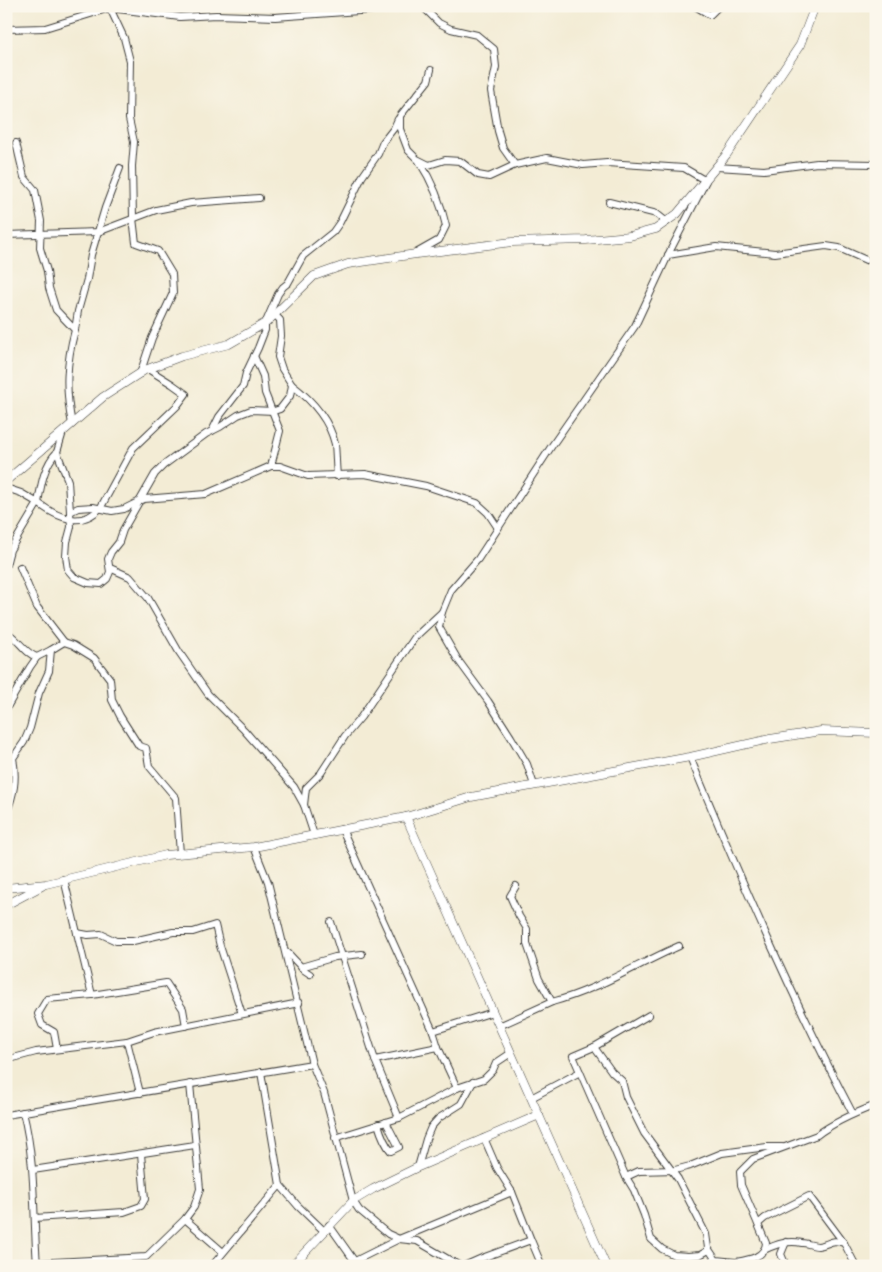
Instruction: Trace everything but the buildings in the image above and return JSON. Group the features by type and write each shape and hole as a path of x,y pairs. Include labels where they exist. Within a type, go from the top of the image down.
{"street":[{"path":"6,29 44,28 110,7 180,17 216,15 275,17 373,10 379,6"},
{"path":"422,6 439,23 451,29 477,35 494,49 496,67 491,91 498,131 502,148 515,166"},
{"path":"695,6 710,15 719,6"},
{"path":"6,481 104,397 148,369 182,356 229,344 264,324 314,276 348,264 416,254 512,242 586,240 630,236 656,229 677,214 717,167 800,45 815,6"},
{"path":"110,7 124,38 130,61 129,119 134,142 132,166 133,218 136,243 158,252 172,274 173,293 152,338 140,374"},
{"path":"212,431 219,417 243,386 246,373 265,330 264,324 278,294 288,284 303,256 333,232 340,222 362,177 400,116 428,81 431,70"},
{"path":"400,116 400,129 408,150 418,160 428,175 446,226 438,240 416,254"},
{"path":"16,143 24,176 35,190 41,221 40,248 47,271 49,288 56,310 75,330"},
{"path":"418,160 429,165 445,160 460,161 478,175 489,177 515,166 546,158 583,166 607,163 664,166 684,168 706,181"},
{"path":"717,167 764,170 817,163 876,164"},
{"path":"72,424 67,399 70,348 91,255 105,208 120,168"},
{"path":"534,785 526,764 511,737 488,700 458,660 439,627 442,612 451,590 478,559 551,447 635,326 668,255 706,181"},
{"path":"6,235 98,232 156,210 191,203 259,198"},
{"path":"609,202 657,214 667,222"},
{"path":"668,255 716,247 775,253 826,246 839,248 866,260"},
{"path":"275,315 280,320 281,336 278,357 282,369 292,385 307,396 319,410 329,427 335,445 337,476"},
{"path":"254,356 263,376 265,393 280,431 271,466"},
{"path":"6,488 21,493 64,518 71,520 95,514 133,448 177,406 186,394 148,369"},
{"path":"57,452 68,481 71,520 66,556 68,570 74,577 88,583 101,584 107,579 110,572 108,559 111,552 119,542 123,530 155,474 164,465 238,415 251,410 272,411 280,409 290,396 292,385"},
{"path":"6,565 8,554 38,503 42,480 47,466 57,452 63,432"},
{"path":"70,512 78,508 100,508 112,511 124,510 144,499 206,494 271,466 280,466 308,476 365,474 426,486 477,503 488,512 498,528"},
{"path":"20,567 37,607 64,642 73,645 94,658 110,679 112,700 120,716 139,746 146,748 149,766 176,798 180,854"},
{"path":"110,568 130,577 148,598 179,652 208,694 244,730 294,787 304,804 314,835"},
{"path":"304,804 306,788 321,773 415,637 442,612"},
{"path":"6,632 14,637 29,654 37,657"},
{"path":"6,709 37,657 64,642"},
{"path":"6,814 16,776 13,758 24,742 30,728 39,693 49,671 51,650"},
{"path":"6,888 46,884 166,855 254,847 406,817 471,797 770,739 821,731 876,733"},
{"path":"690,756 773,950 830,1072 853,1114"},
{"path":"406,817 606,1266"},
{"path":"342,829 457,1088"},
{"path":"254,847 268,882 299,1003 312,1064 324,1093 352,1202 388,1234 399,1239 417,1241 460,1266"},
{"path":"64,879 92,995"},
{"path":"6,905 46,884"},
{"path":"516,886 510,896 527,929 527,944 539,979 552,1002"},
{"path":"331,922 375,1060 399,1118"},
{"path":"77,933 88,935 101,934 116,941 133,941 173,932 193,932 215,925 242,1014"},
{"path":"499,1026 552,1002 618,976 646,960 678,946"},
{"path":"286,950 310,974"},
{"path":"301,967 342,956 362,954"},
{"path":"58,1049 54,1032 42,1025 38,1014 46,999 92,995 166,982 182,1009 186,1026"},
{"path":"6,1060 36,1052 127,1041 154,1032 299,1003"},
{"path":"433,1031 493,1012"},
{"path":"649,1015 594,1047 573,1056 626,1177 634,1190 651,1239 662,1249 674,1255 700,1255 709,1250"},
{"path":"127,1041 140,1093"},
{"path":"375,1060 438,1047 437,1045"},
{"path":"594,1047 612,1072 622,1081 626,1097 644,1133 678,1180 706,1234 709,1250 716,1260 732,1264 764,1266"},
{"path":"335,1138 399,1118 457,1088 484,1079 494,1070 496,1063 511,1053"},
{"path":"6,1115 312,1064"},
{"path":"261,1072 280,1185 298,1206 326,1228 356,1263 399,1239 512,1192"},
{"path":"531,1098 580,1072"},
{"path":"418,1167 431,1127 440,1118 461,1104 473,1082"},
{"path":"23,1112 28,1132 33,1170 37,1264 146,1257 185,1219 194,1207 200,1189 190,1084"},
{"path":"764,1250 766,1243 741,1185 740,1172 753,1159 817,1135 853,1114 876,1105"},
{"path":"292,1266 352,1202 373,1189 418,1167 539,1115"},
{"path":"378,1124 382,1138 391,1152 393,1152 399,1147 386,1122"},
{"path":"484,1138 497,1168 512,1192 542,1266"},
{"path":"33,1170 195,1146"},
{"path":"626,1177 639,1171 670,1170 690,1166 722,1153 767,1147 786,1148"},
{"path":"35,1218 124,1212 141,1206 145,1199 141,1154"},
{"path":"212,1266 280,1185"},
{"path":"758,1224 765,1218 810,1196 844,1243 856,1266"},
{"path":"185,1219 223,1252"},
{"path":"464,1266 531,1240"},
{"path":"732,1264 753,1259 775,1244 800,1242 818,1246 837,1240 844,1243"},
{"path":"786,1242 781,1254 786,1266"},
{"path":"482,1258 486,1266"}]}
